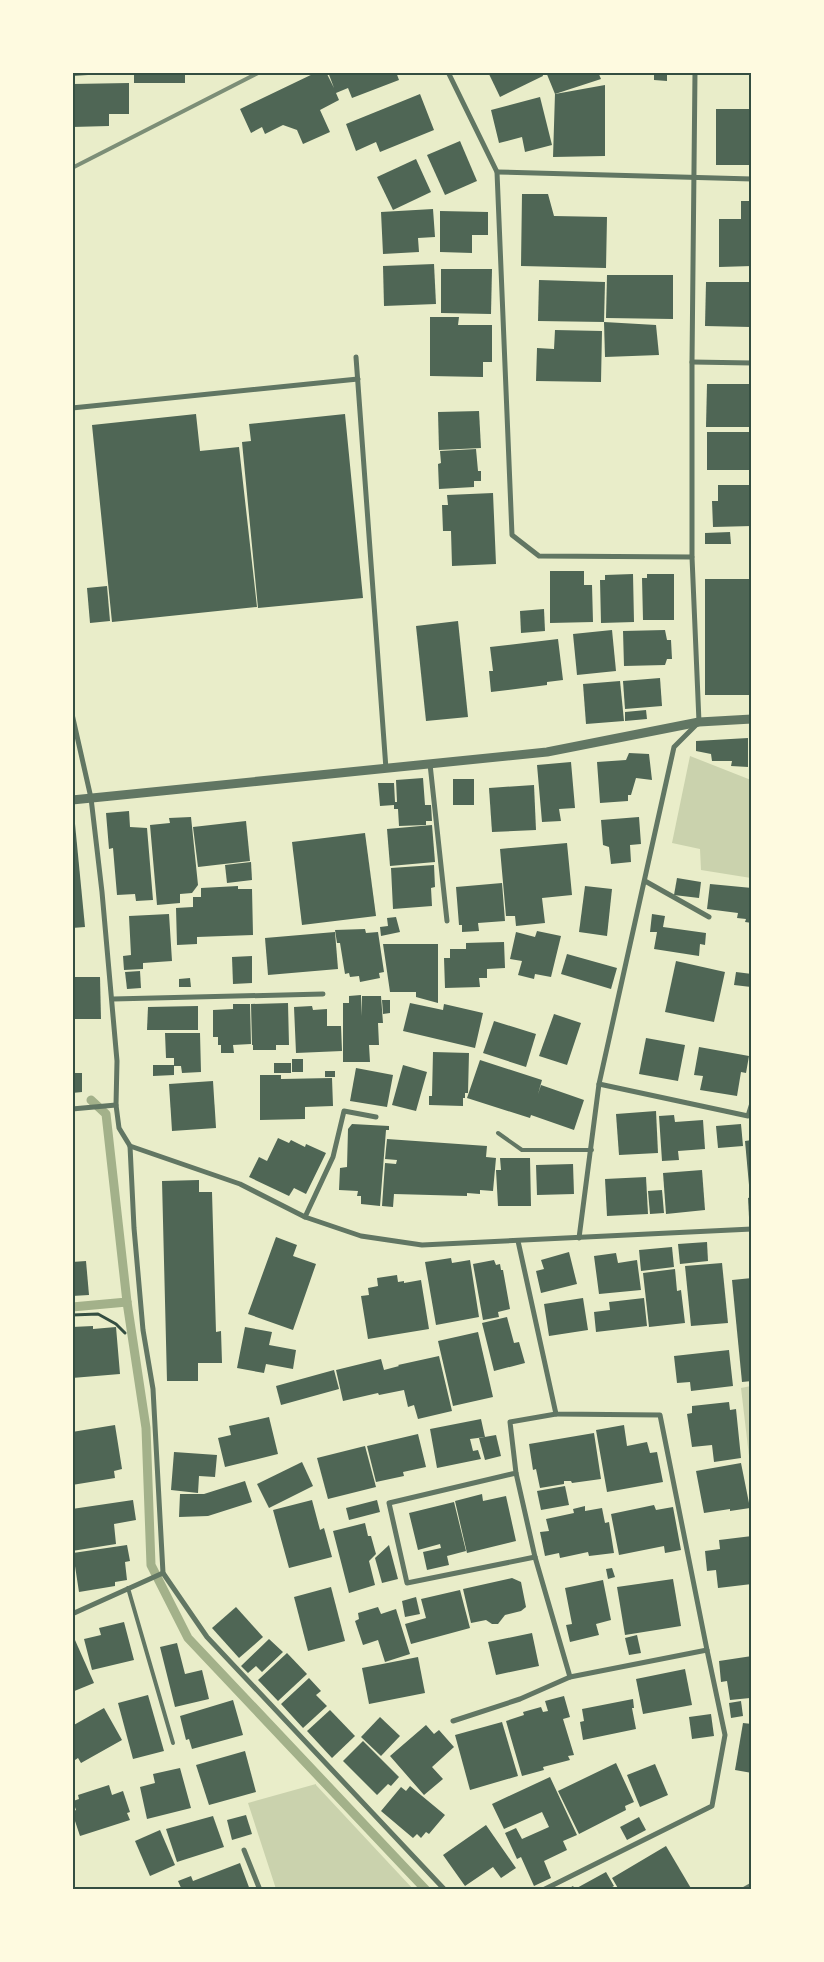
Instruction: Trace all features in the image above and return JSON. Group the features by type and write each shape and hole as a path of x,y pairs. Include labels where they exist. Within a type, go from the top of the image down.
{"street":[{"path":"448,72 497,172 512,535 539,556 692,558"},
{"path":"579,1238 592,1150 599,1084 674,747 699,722 692,558 695,72"},
{"path":"497,172 752,179"},
{"path":"356,357 386,769"},
{"path":"692,362 752,364"},
{"path":"72,408 358,379"},
{"path":"72,714 91,798 113,999 117,1061 116,1106 119,1128 130,1146 134,1228 143,1330 153,1389 163,1573 207,1637 445,1890"},
{"path":"72,800 547,752 699,722 752,719"},
{"path":"430,764 447,921"},
{"path":"645,881 709,917"},
{"path":"113,999 323,994"},
{"path":"599,1084 748,1116 752,1103"},
{"path":"72,1110 116,1106"},
{"path":"305,1217 333,1157 344,1111 376,1117"},
{"path":"130,1146 240,1184 305,1217 361,1236 422,1245 752,1229"},
{"path":"518,1241 556,1414"},
{"path":"543,1890 712,1806 725,1735 660,1415 556,1414 510,1422 516,1473 535,1557 570,1677"},
{"path":"516,1473 389,1503 407,1583 535,1557"},
{"path":"72,1614 163,1573"},
{"path":"453,1721 520,1699 570,1677 707,1650"},
{"path":"244,1850 260,1890"},
{"path":"743,1890 752,1885"}],"lane":[{"path":"498,1132 522,1150 592,1150"},
{"path":"128,1588 173,1743"}],"path":[{"path":"72,1315 98,1314 116,1324 124,1333 143,1330"}],"green space":[{"path":"690,756 751,780 751,878 701,870 700,849 672,843"},
{"path":"752,1386 751,1473 741,1388"},
{"path":"316,1784 413,1889 276,1889 248,1803"}],"building":[{"path":"72,72 104,72 104,74 72,76"},
{"path":"134,72 185,72 185,83 134,83"},
{"path":"317,72 326,72 334,88 328,72 396,72 399,80 352,98 348,88 336,93 339,100 320,110 330,132 303,144 297,130 283,125 265,134 262,127 251,133 240,109"},
{"path":"488,72 542,72 543,76 500,97"},
{"path":"546,72 598,72 601,79 555,94"},
{"path":"654,72 667,72 667,81 654,80"},
{"path":"129,83 129,114 109,114 109,126 72,127 72,84"},
{"path":"605,85 605,156 553,157 555,94"},
{"path":"420,94 434,130 380,152 376,142 356,151 346,124"},
{"path":"540,97 552,145 525,152 522,137 499,143 491,110"},
{"path":"716,109 752,109 752,165 716,165"},
{"path":"460,141 477,181 445,195 427,155"},
{"path":"416,159 431,192 393,210 377,177"},
{"path":"522,194 548,194 554,216 607,217 606,268 521,266"},
{"path":"741,201 752,201 752,266 719,267 719,219 741,219"},
{"path":"433,209 435,237 418,238 419,252 383,254 381,212"},
{"path":"440,211 488,212 488,235 472,235 472,253 440,252"},
{"path":"434,264 436,304 384,306 383,266"},
{"path":"441,269 492,269 491,314 441,313"},
{"path":"607,275 673,275 673,319 606,318"},
{"path":"539,280 605,282 604,322 538,321"},
{"path":"706,282 751,282 750,327 705,326"},
{"path":"430,317 459,317 458,325 492,325 492,362 483,362 483,377 430,376"},
{"path":"604,322 656,325 659,355 605,357"},
{"path":"555,330 602,331 601,382 536,381 537,348 554,349"},
{"path":"707,384 752,384 752,427 706,427"},
{"path":"479,411 481,448 439,450 438,412"},
{"path":"196,414 200,451 239,447 257,607 112,622 92,425"},
{"path":"345,414 363,598 258,608 242,442 251,441 249,424"},
{"path":"707,432 752,432 752,470 707,470"},
{"path":"476,449 478,471 481,471 481,481 474,481 474,487 439,489 438,464 441,463 440,451"},
{"path":"718,485 752,485 752,526 713,527 712,501 718,501"},
{"path":"493,493 496,564 452,566 451,531 443,531 442,505 448,505 447,495"},
{"path":"730,532 731,544 705,544 705,533"},
{"path":"550,571 584,571 584,585 592,585 593,622 550,623"},
{"path":"633,574 634,622 601,623 600,580 605,580 605,575"},
{"path":"647,574 674,574 674,620 643,620 642,578 647,578"},
{"path":"705,579 752,579 752,695 705,695"},
{"path":"107,586 110,621 90,623 87,588"},
{"path":"544,609 545,631 521,633 520,611"},
{"path":"458,621 468,717 426,721 416,626"},
{"path":"612,630 616,671 577,675 573,634"},
{"path":"665,630 667,640 671,640 672,659 667,659 665,665 624,666 623,631"},
{"path":"558,639 563,680 547,682 547,685 491,692 489,671 493,671 490,647"},
{"path":"660,678 662,706 625,709 623,681"},
{"path":"620,681 624,721 586,724 583,684"},
{"path":"646,710 647,719 625,721 625,712"},
{"path":"748,738 748,767 731,766 732,761 712,761 711,754 696,751 696,741"},
{"path":"629,753 649,754 652,780 636,778 631,795 628,795 628,801 600,803 597,762 626,760"},
{"path":"571,762 575,808 559,809 561,821 542,822 537,765"},
{"path":"423,778 425,805 431,805 432,821 426,821 426,825 399,826 398,809 394,809 394,805 380,806 378,783 394,783 395,802 397,802 396,780"},
{"path":"453,779 474,779 474,805 453,805"},
{"path":"534,785 536,830 492,832 489,788"},
{"path":"129,811 130,827 147,828 153,900 136,901 135,894 117,895 113,848 109,849 106,813"},
{"path":"191,817 198,885 192,893 180,894 180,903 157,905 150,825 170,823 169,818"},
{"path":"639,817 641,844 630,845 631,862 611,864 609,847 603,845 601,820"},
{"path":"246,821 250,861 198,867 193,827"},
{"path":"72,824 75,824 85,927 72,928"},
{"path":"432,825 435,862 390,866 387,829"},
{"path":"365,833 376,916 302,925 292,842"},
{"path":"567,843 572,895 542,898 545,923 516,926 515,916 506,916 500,849"},
{"path":"251,862 252,880 227,883 225,865"},
{"path":"434,865 435,887 431,888 432,906 393,909 391,868"},
{"path":"677,878 701,882 699,898 674,895"},
{"path":"502,883 505,921 478,923 479,931 462,932 462,925 459,925 456,887"},
{"path":"710,884 752,888 752,923 745,922 746,919 737,918 738,913 707,909"},
{"path":"238,886 238,889 252,889 253,935 197,937 197,944 177,945 176,908 193,907 193,897 201,897 201,888"},
{"path":"585,886 612,889 607,936 579,932"},
{"path":"169,914 172,961 143,963 143,969 124,970 123,956 131,955 129,916"},
{"path":"652,914 665,916 663,927 706,933 705,945 700,944 699,956 654,949 657,932 650,932"},
{"path":"396,917 400,932 381,936 380,927 388,926 387,918"},
{"path":"365,929 366,933 378,932 384,972 379,973 380,978 360,982 359,976 350,977 349,973 345,974 340,943 337,943 335,930"},
{"path":"537,931 561,936 551,977 535,974 534,979 518,975 522,961 510,959 516,932 535,937"},
{"path":"335,932 338,969 268,975 265,938"},
{"path":"504,942 505,968 487,969 487,978 479,978 480,987 445,988 444,958 450,958 450,949 466,949 466,943"},
{"path":"383,944 438,944 438,1003 416,997 416,992 390,992"},
{"path":"567,954 617,968 611,989 561,974"},
{"path":"252,956 252,983 233,984 232,957"},
{"path":"676,961 725,972 714,1022 665,1012"},
{"path":"140,971 141,988 127,989 125,972"},
{"path":"736,972 752,974 751,987 734,985"},
{"path":"72,977 100,977 101,1019 72,1019"},
{"path":"190,978 191,987 179,987 179,979"},
{"path":"361,995 361,1016 362,996 381,996 383,1023 378,1023 379,1045 369,1045 370,1062 343,1062 343,1003 349,1003 349,996"},
{"path":"382,1000 390,1000 390,1013 383,1014"},
{"path":"288,1003 289,1045 276,1045 276,1050 253,1050 251,1004"},
{"path":"410,1003 443,1010 444,1004 483,1013 475,1048 403,1031"},
{"path":"233,1004 250,1004 251,1044 233,1045 234,1053 221,1053 218,1037 213,1037 213,1010 233,1009"},
{"path":"198,1006 198,1030 147,1030 148,1007"},
{"path":"312,1006 313,1010 327,1009 327,1026 341,1026 342,1051 296,1053 294,1007"},
{"path":"554,1014 581,1023 567,1065 539,1056"},
{"path":"494,1021 536,1034 526,1067 483,1053"},
{"path":"165,1033 200,1033 201,1072 182,1073 181,1066 174,1066 174,1058 166,1058"},
{"path":"646,1038 685,1045 678,1081 639,1074"},
{"path":"699,1047 749,1056 746,1073 741,1072 737,1096 700,1090 703,1076 694,1075"},
{"path":"433,1052 469,1053 468,1093 465,1093 465,1098 463,1098 463,1106 429,1105 429,1096 432,1096"},
{"path":"292,1059 303,1059 303,1072 292,1072"},
{"path":"480,1060 542,1080 538,1094 541,1085 584,1100 574,1130 531,1115 530,1118 467,1098"},
{"path":"274,1063 291,1063 291,1073 274,1073"},
{"path":"153,1065 174,1065 174,1075 153,1076"},
{"path":"403,1065 427,1072 416,1111 392,1105"},
{"path":"356,1068 393,1075 387,1107 350,1101"},
{"path":"325,1071 335,1071 335,1077 325,1077"},
{"path":"72,1073 82,1073 82,1092 72,1093"},
{"path":"260,1075 281,1075 281,1079 332,1078 333,1106 305,1107 305,1119 260,1120"},
{"path":"213,1081 216,1128 172,1131 169,1084"},
{"path":"656,1111 658,1153 619,1155 616,1114"},
{"path":"674,1115 675,1122 703,1120 705,1149 678,1151 679,1160 662,1161 659,1116"},
{"path":"352,1124 389,1126 389,1130 386,1130 380,1206 361,1204 361,1196 357,1196 358,1191 339,1190 340,1168 347,1167 348,1129"},
{"path":"741,1124 743,1146 718,1148 716,1126"},
{"path":"278,1138 289,1143 291,1140 305,1147 306,1144 326,1153 306,1194 294,1188 289,1196 249,1177 259,1157 267,1161"},
{"path":"387,1139 487,1146 486,1157 496,1158 493,1191 480,1190 480,1194 467,1193 467,1196 394,1194 393,1207 382,1206 385,1163 396,1164 397,1160 385,1159"},
{"path":"752,1140 752,1196 750,1196 745,1141"},
{"path":"500,1158 530,1158 531,1206 498,1206 496,1170 501,1170"},
{"path":"573,1164 574,1194 537,1195 536,1165"},
{"path":"702,1170 705,1210 666,1214 663,1173"},
{"path":"646,1177 648,1214 607,1216 605,1179"},
{"path":"199,1180 199,1192 212,1192 216,1332 221,1331 222,1363 198,1363 198,1381 167,1381 162,1181"},
{"path":"662,1190 664,1213 650,1214 648,1191"},
{"path":"752,1197 752,1216 749,1217 748,1198"},
{"path":"276,1237 297,1245 293,1256 316,1264 293,1330 248,1314"},
{"path":"707,1242 708,1261 680,1264 678,1244"},
{"path":"672,1247 674,1267 641,1271 639,1250"},
{"path":"569,1252 577,1284 541,1293 536,1271 544,1269 541,1260"},
{"path":"616,1253 618,1263 637,1260 641,1290 599,1294 594,1256"},
{"path":"451,1258 452,1263 470,1260 479,1317 436,1325 425,1262"},
{"path":"494,1260 496,1265 500,1264 501,1270 503,1270 510,1309 498,1312 499,1317 483,1320 473,1264"},
{"path":"86,1261 89,1295 72,1296 72,1262"},
{"path":"722,1263 728,1323 691,1326 685,1266"},
{"path":"675,1269 677,1291 681,1290 685,1323 649,1327 643,1273"},
{"path":"397,1275 398,1282 404,1281 404,1283 421,1280 429,1329 368,1339 361,1296 369,1295 368,1288 378,1286 377,1278"},
{"path":"752,1278 752,1381 742,1382 732,1280"},
{"path":"583,1298 588,1330 549,1336 544,1304"},
{"path":"644,1298 647,1326 596,1332 594,1312 610,1310 609,1302"},
{"path":"507,1317 514,1343 519,1342 525,1363 494,1371 482,1323"},
{"path":"93,1326 93,1329 116,1327 120,1374 72,1378 72,1327"},
{"path":"245,1327 272,1332 269,1345 296,1350 293,1369 266,1364 264,1373 237,1368"},
{"path":"478,1332 493,1397 453,1406 438,1341"},
{"path":"729,1350 733,1386 691,1391 690,1382 677,1383 674,1356"},
{"path":"439,1356 452,1411 418,1419 414,1405 408,1407 404,1390 379,1395 378,1393 343,1401 336,1370 381,1359 384,1370"},
{"path":"334,1370 339,1389 281,1405 276,1386"},
{"path":"729,1402 730,1410 736,1409 741,1458 714,1462 712,1445 692,1447 687,1414 692,1413 692,1406"},
{"path":"269,1417 278,1454 225,1467 218,1438 231,1435 229,1426"},
{"path":"481,1419 485,1437 470,1439 473,1451 478,1450 481,1459 437,1468 430,1429"},
{"path":"115,1425 122,1469 114,1471 115,1478 72,1485 72,1432"},
{"path":"624,1425 627,1446 647,1442 650,1453 657,1452 663,1482 607,1492 596,1430"},
{"path":"594,1433 601,1479 572,1483 571,1481 564,1481 564,1484 540,1488 536,1469 533,1470 529,1444"},
{"path":"418,1434 426,1467 403,1472 404,1476 376,1482 367,1446"},
{"path":"496,1435 501,1456 485,1460 479,1438"},
{"path":"365,1446 376,1487 328,1499 317,1458"},
{"path":"174,1452 217,1455 215,1477 199,1476 198,1493 171,1490"},
{"path":"302,1462 313,1486 269,1508 257,1484"},
{"path":"741,1463 750,1508 704,1513 696,1471"},
{"path":"245,1481 252,1502 208,1516 179,1517 180,1494 204,1494"},
{"path":"565,1486 569,1505 541,1510 537,1491"},
{"path":"482,1494 483,1501 506,1496 516,1541 467,1553 455,1501"},
{"path":"133,1500 136,1520 114,1524 116,1544 72,1551 72,1509"},
{"path":"312,1500 320,1530 324,1528 332,1557 289,1568 273,1510"},
{"path":"377,1500 380,1512 349,1520 346,1508"},
{"path":"454,1502 466,1551 447,1556 449,1565 427,1570 423,1552 441,1548 440,1544 418,1550 409,1513"},
{"path":"654,1505 656,1510 673,1507 681,1550 665,1553 664,1546 619,1555 611,1514"},
{"path":"585,1506 585,1511 602,1508 605,1523 609,1522 614,1553 589,1556 588,1552 560,1558 559,1553 545,1556 540,1532 549,1531 546,1519 574,1513 573,1509"},
{"path":"365,1523 368,1536 371,1536 376,1554 369,1561 375,1585 349,1593 333,1531"},
{"path":"752,1536 752,1584 718,1588 716,1570 707,1571 705,1551 720,1549 719,1540"},
{"path":"127,1545 130,1561 125,1562 127,1580 115,1582 115,1586 79,1592 73,1553"},
{"path":"389,1545 398,1579 382,1583 375,1558"},
{"path":"612,1568 615,1577 608,1579 606,1569"},
{"path":"512,1578 521,1582 526,1607 521,1611 505,1615 498,1624 492,1624 486,1620 471,1623 463,1589"},
{"path":"673,1579 681,1626 625,1635 617,1587"},
{"path":"603,1580 611,1620 596,1624 599,1635 570,1642 566,1625 572,1624 565,1588"},
{"path":"331,1587 345,1641 308,1651 294,1597"},
{"path":"460,1590 470,1628 411,1644 405,1624 426,1618 421,1599"},
{"path":"416,1597 420,1614 405,1617 402,1601"},
{"path":"236,1607 263,1637 239,1658 212,1628"},
{"path":"378,1607 381,1614 396,1609 410,1654 385,1662 378,1640 363,1645 355,1621 359,1619 358,1613"},
{"path":"124,1622 134,1660 92,1670 84,1639 101,1635 99,1628"},
{"path":"532,1633 539,1666 496,1675 488,1642"},
{"path":"637,1635 641,1653 629,1655 625,1638"},
{"path":"269,1639 283,1652 262,1672 256,1666 248,1673 241,1666"},
{"path":"75,1640 94,1683 72,1692 72,1641"},
{"path":"177,1643 185,1674 202,1670 209,1699 175,1707 160,1647"},
{"path":"287,1653 307,1674 278,1701 258,1680"},
{"path":"752,1656 752,1695 750,1695 750,1698 730,1700 727,1681 721,1682 719,1661"},
{"path":"418,1657 425,1693 369,1704 362,1668"},
{"path":"685,1669 692,1705 643,1714 636,1679"},
{"path":"309,1678 321,1691 316,1695 327,1706 303,1728 281,1704"},
{"path":"148,1695 164,1751 133,1759 118,1703"},
{"path":"564,1696 570,1717 563,1719 574,1755 568,1756 570,1760 543,1767 544,1770 522,1776 506,1721 524,1715 523,1712 541,1707 543,1712 548,1711 545,1701"},
{"path":"633,1699 634,1708 632,1708 636,1729 583,1740 580,1722 584,1721 582,1709"},
{"path":"233,1700 243,1735 192,1749 189,1739 186,1740 180,1716"},
{"path":"741,1701 743,1716 731,1718 729,1703"},
{"path":"104,1708 122,1740 81,1763 78,1758 72,1762 72,1726"},
{"path":"330,1710 355,1736 332,1758 307,1731"},
{"path":"711,1714 714,1736 692,1739 689,1717"},
{"path":"380,1717 400,1736 381,1756 361,1737"},
{"path":"502,1722 518,1776 470,1790 455,1735"},
{"path":"743,1723 752,1724 752,1773 735,1770"},
{"path":"426,1725 434,1734 439,1730 454,1747 432,1767 443,1779 424,1795 390,1756"},
{"path":"363,1741 399,1777 391,1786 388,1784 377,1795 343,1761"},
{"path":"245,1751 256,1792 209,1805 196,1765"},
{"path":"616,1763 634,1802 625,1806 626,1810 579,1834 558,1791"},
{"path":"655,1764 668,1795 640,1807 627,1775"},
{"path":"180,1768 191,1808 147,1819 140,1787 155,1783 153,1774"},
{"path":"550,1777 577,1835 563,1841 567,1850 544,1861 551,1878 534,1886 521,1857 517,1859 505,1833 516,1828 522,1839 549,1827 542,1812 504,1829 492,1804"},
{"path":"109,1785 112,1795 123,1791 130,1812 127,1813 130,1820 80,1836 72,1812 76,1810 73,1801 79,1799 78,1795"},
{"path":"410,1786 445,1815 429,1834 426,1832 421,1838 417,1834 413,1838 381,1811 401,1787 406,1791"},
{"path":"246,1815 252,1834 232,1840 227,1820"},
{"path":"213,1816 224,1847 177,1862 166,1829"},
{"path":"639,1817 646,1830 627,1840 620,1827"},
{"path":"486,1825 516,1868 501,1878 493,1867 465,1886 443,1855"},
{"path":"160,1830 175,1865 150,1876 135,1841"},
{"path":"666,1846 692,1890 619,1890 612,1878"},
{"path":"240,1863 250,1890 182,1890 178,1881 191,1876 193,1881"},
{"path":"606,1872 614,1886 607,1890 566,1890 573,1886 575,1889"}],"waterway":[{"path":"91,1100 106,1114 127,1302 146,1428 151,1565 188,1638 426,1890"},
{"path":"72,1307 127,1302"}],"railway":[{"path":"72,168 260,72"}]}
